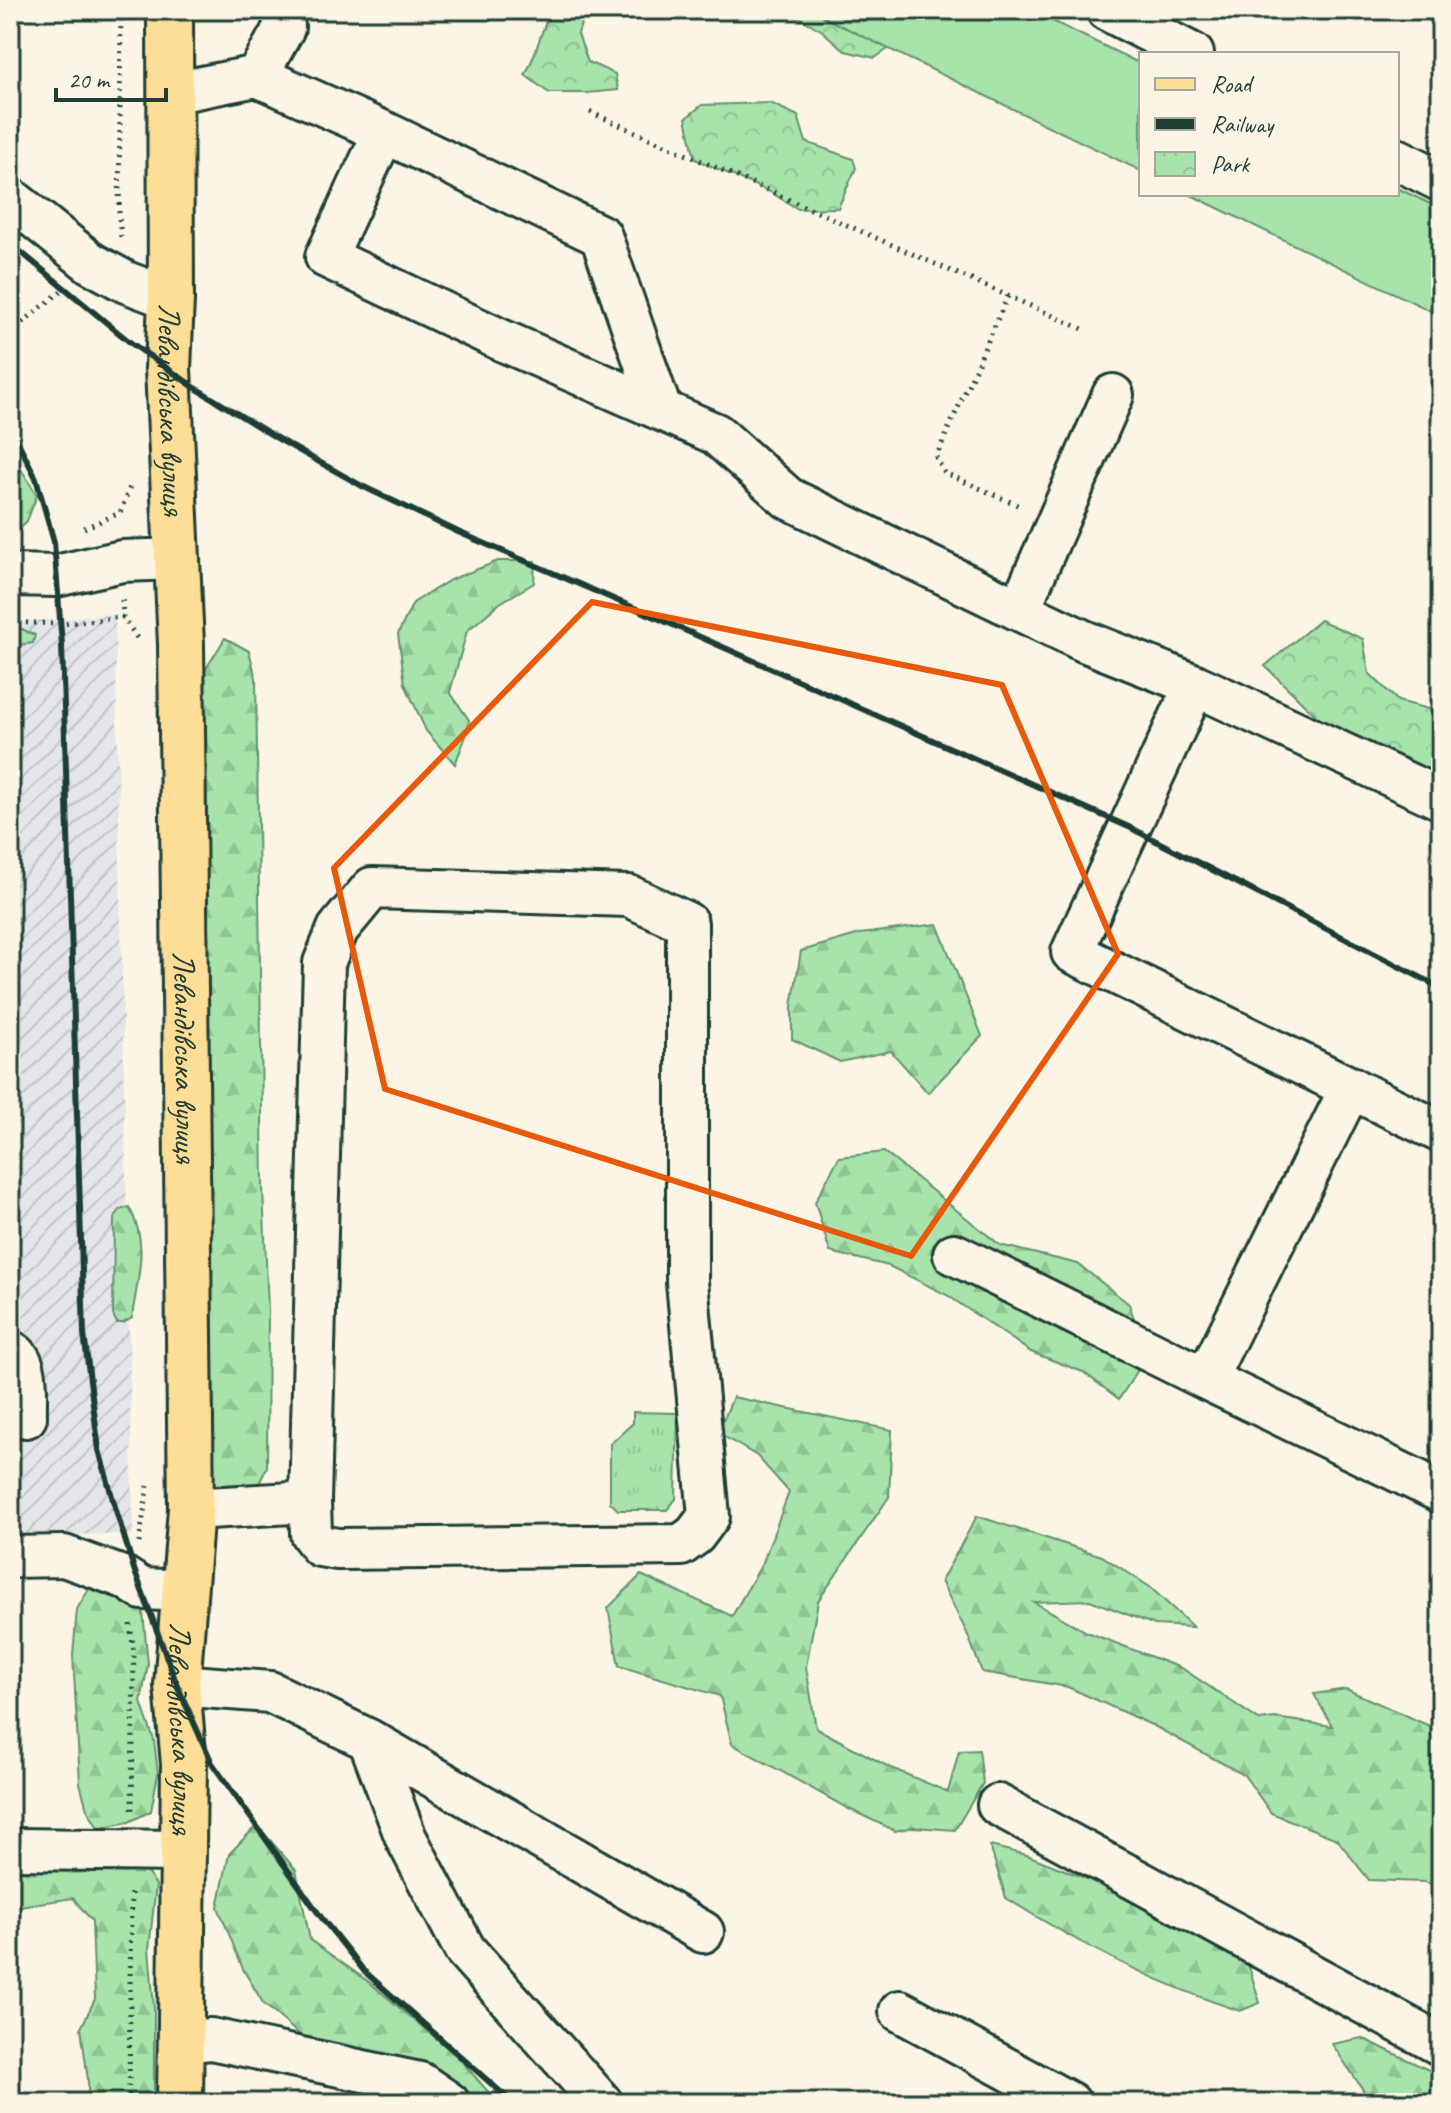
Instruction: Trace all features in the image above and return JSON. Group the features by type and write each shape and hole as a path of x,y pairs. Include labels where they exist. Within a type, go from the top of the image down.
{"main road":[{"name":"Левандівська вулиця","path":"170,10 171,299 168,369 178,559 183,761 191,1509 177,1685 184,1764 180,2103"}],"street":[{"path":"257,76 284,28 283,10"},
{"path":"1107,10 1189,52"},
{"path":"171,93 257,76 384,132 601,236 661,410"},
{"path":"384,132 326,257 499,339 716,434 788,498 1084,641 1195,685 1441,799"},
{"path":"1399,160 1441,181"},
{"path":"10,198 91,263 126,282 171,299"},
{"path":"1019,610 1113,395"},
{"path":"10,575 56,576 122,561 178,559"},
{"path":"1195,685 1072,952 1441,1132"},
{"path":"372,888 629,896 687,923 687,1282 709,1516 695,1535 681,1545 338,1549 320,1546 311,1534 310,1502 324,963 338,929 372,888"},
{"path":"1206,1379 1351,1087"},
{"path":"954,1254 1441,1492"},
{"path":"10,1351 15,1352 24,1364 26,1417"},
{"path":"191,1509 310,1502"},
{"path":"10,1557 64,1556 125,1578 142,1589 186,1591"},
{"path":"177,1685 270,1692 369,1740 703,1932"},
{"path":"369,1740 406,1838 465,1950 602,2103"},
{"path":"998,1805 1441,2045"},
{"path":"15,1849 182,1851"},
{"path":"900,2011 1070,2103"},
{"path":"180,2042 211,2039 420,2083 449,2103"}],"path":[{"path":"121,10 119,217 126,282"},
{"path":"590,112 1083,329"},
{"path":"1008,296 936,457 945,473 1057,523"},
{"path":"122,600 123,617 141,644"},
{"path":"10,622 61,624 123,617"}],"highlighted area":[{"path":"592,602 1002,685 1118,954 911,1256 385,1089 334,868"}],"shaded area":[{"path":"115,614 133,1535 10,1534 10,623"}],"green space":[{"path":"551,10 585,10 578,34 588,62 615,74 618,90 549,93 525,75"},
{"path":"786,10 924,10 901,40 875,58 845,51 821,30"},
{"path":"826,10 1030,10 1139,63 1139,170 823,17"},
{"path":"770,103 798,116 806,142 853,159 856,168 838,208 798,209 770,192 695,159 686,118 702,105"},
{"path":"1399,189 1441,209 1441,316 1193,196 1399,196"},
{"path":"10,451 37,495 27,521 10,538"},
{"path":"498,561 535,561 534,583 500,603 467,631 450,692 469,720 455,764 426,731 405,684 398,634 413,603 450,580"},
{"path":"1320,620 1363,639 1369,673 1398,701 1441,712 1441,791 1337,736 1265,666"},
{"path":"10,627 35,635 33,643 10,646"},
{"path":"225,638 249,651 256,678 263,1187 268,1310 267,1467 256,1490 213,1499 210,1471 207,957 197,683"},
{"path":"937,924 982,1036 928,1093 891,1051 840,1062 792,1039 792,1006 801,951 860,934"},
{"path":"884,1152 1000,1245 1078,1264 1129,1304 1147,1356 1119,1399 1083,1372 1031,1352 947,1295 889,1266 830,1252 815,1202 839,1157"},
{"path":"129,1207 139,1235 140,1262 132,1318 117,1323 113,1315 114,1219 120,1210"},
{"path":"733,1397 892,1430 889,1497 818,1601 806,1667 816,1728 889,1767 948,1792 959,1751 979,1750 983,1783 955,1830 914,1827 895,1831 847,1808 732,1744 720,1696 619,1666 608,1608 641,1575 732,1616 763,1562 789,1492 757,1456 718,1433"},
{"path":"633,1412 678,1413 676,1499 667,1510 618,1510 610,1502 610,1444 633,1423"},
{"path":"977,1516 1102,1556 1150,1587 1193,1627 1155,1625 1090,1600 1034,1602 1087,1632 1183,1669 1259,1720 1275,1718 1332,1726 1314,1694 1346,1689 1441,1731 1441,1887 1424,1882 1369,1880 1337,1839 1271,1813 1244,1775 1156,1727 1068,1687 982,1672 941,1581"},
{"path":"101,1569 132,1585 143,1612 148,1664 141,1702 154,1740 158,1774 151,1811 129,1822 98,1828 87,1809 80,1783 73,1655 77,1609"},
{"path":"257,1825 296,1870 310,1940 369,1982 457,2056 498,2103 357,2103 334,2065 263,2003 243,1969 218,1907 229,1854"},
{"path":"990,1846 1027,1855 1145,1902 1246,1957 1260,2003 1240,2011 1209,2000 1149,1976 1062,1932 1006,1898"},
{"path":"134,1855 156,1885 149,1949 154,2007 154,2103 88,2103 81,2028 95,1999 92,1921 73,1898 20,1906 10,1895 10,1861"},
{"path":"1362,2038 1441,2076 1441,2103 1415,2103 1366,2094 1332,2044"}],"railway":[{"path":"10,243 131,343 194,387 362,486 458,532 1131,828 1441,988"},
{"path":"10,426 36,478 54,542 62,645 84,1334 99,1450 115,1507 134,1569 177,1685 212,1763 321,1917 364,1971 513,2103"}]}
